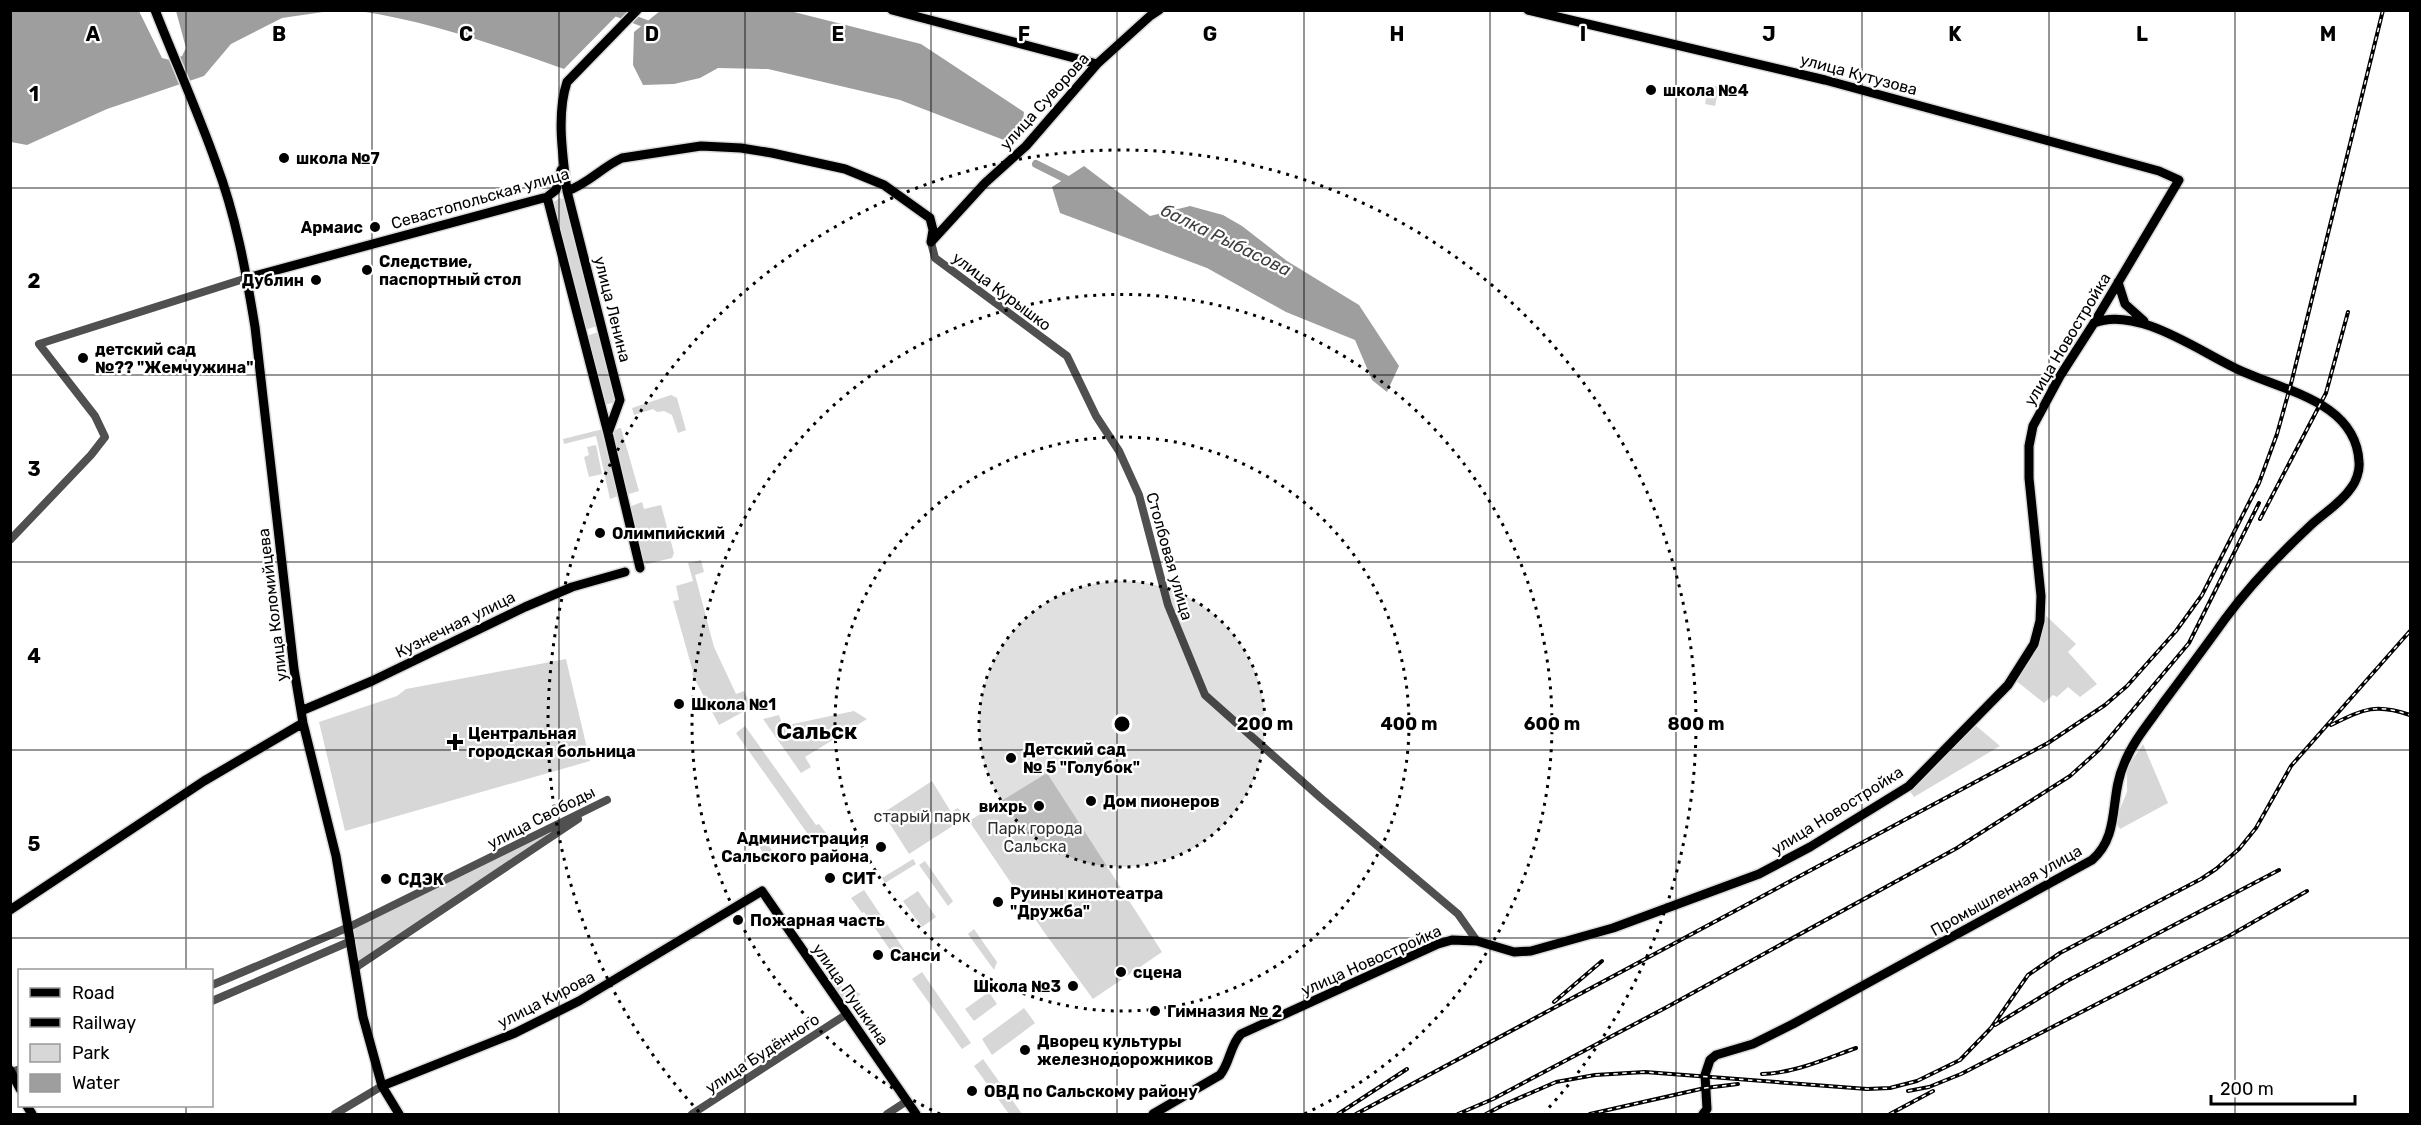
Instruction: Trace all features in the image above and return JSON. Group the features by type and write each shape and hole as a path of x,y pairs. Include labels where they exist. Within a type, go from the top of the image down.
{"main road":[{"name":"улица Коломийцева","path":"155,10 221,176 247,278 255,327 294,669 303,723 333,839 363,1017 382,1086 399,1114"},
{"path":"638,10 567,82 563,93 563,159 560,179 556,190 547,197 640,568"},
{"path":"892,10 1097,64"},
{"name":"улица Суворова","path":"931,242 985,183 1026,146 1097,64 1159,10"},
{"name":"улица Кутузова","path":"1528,10 1826,80 2159,171 2179,180"},
{"name":"Севастопольская улица","path":"567,191 587,181 610,163 622,158 701,146 741,148 845,169 884,185 930,218 933,230 931,242"},
{"name":"улица Ленина","path":"563,159 567,191 620,400 608,433"},
{"name":"улица Новостройка","path":"1153,1114 1220,1075 1225,1069 1235,1041 1242,1034 1438,944 1452,940 1477,941 1514,952 1531,951 1613,928 1686,903 1759,874 1810,847 1909,786 2008,685 2034,644 2040,621 2041,596 2029,478 2033,426 2060,376 2179,180"},
{"name":"Севастопольская улица","path":"247,278 547,197"},
{"path":"2118,282 2125,304 2149,325"},
{"path":"2094,323 2103,319 2115,318 2149,325"},
{"name":"Промышленная улица","path":"1703,1114 1707,1109 1705,1075 1710,1060 1716,1055 1753,1044 1793,1024 2092,860 2102,851 2112,825 2116,783 2131,747 2243,595 2270,564 2352,487 2360,465 2357,449 2342,421 2330,410 2317,402 2250,376 2149,325"},
{"name":"Кузнечная улица","path":"301,711 372,681 534,603 572,587 625,572"},
{"path":"10,910 204,781 303,723"},
{"name":"улица Пушкина","path":"762,891 916,1114"},
{"name":"улица Кирова","path":"382,1086 515,1033 579,1001 762,891"}],"street":[{"name":"Севастопольская улица","path":"547,197 567,191"},
{"name":"улица Курышко","path":"931,242 935,258 1067,356"},
{"name":"Севастопольская улица","path":"10,540 91,455 105,437 95,416 39,344 247,278"},
{"name":"Столбовая улица","path":"1067,356 1096,416 1119,451 1139,495 1168,605 1204,695 1458,914 1477,941"},
{"name":"улица Свободы","path":"213,985 349,927 607,800 355,968"},
{"path":"213,1001 351,941"},
{"name":"улица Будённого","path":"692,1114 847,1014"},
{"name":"улица Кирова","path":"335,1114 382,1086"},
{"path":"887,1114 907,1101"}],"green space":[{"path":"1709,85 1719,87 1715,106 1705,104"},
{"path":"560,198 565,200 597,326 585,330 552,203"},
{"path":"599,333 616,402 604,405 587,336"},
{"path":"671,395 677,398 686,430 678,433 672,415 664,411 657,412 653,409 634,415 632,408"},
{"path":"621,428 639,491 629,494 625,492 611,433"},
{"path":"603,429 618,496 610,499 596,436 564,444 563,439"},
{"path":"596,445 602,474 589,477 584,457 589,455 587,447"},
{"path":"642,502 644,509 661,505 674,553 672,558 647,564 642,561 629,507"},
{"path":"701,560 704,572 695,575 714,647 736,694 744,691 752,707 719,725 692,674 673,601 679,600 676,586 693,581 688,563"},
{"path":"2042,612 2076,644 2068,652 2097,684 2080,697 2068,687 2057,697 2053,695 2044,703 2015,680"},
{"name":"Центральная городская больница","path":"566,659 590,761 345,831 319,722 397,696 406,689"},
{"path":"854,711 867,719 805,757 811,767 801,773 763,719 779,715 783,726"},
{"path":"1974,724 2000,746 1914,797 1909,790"},
{"path":"745,726 816,825 819,824 830,838 817,847 736,733"},
{"path":"2143,744 2168,803 2120,829 2115,821 2127,792 2127,768"},
{"name":"Парк города Сальска","path":"1047,773 1162,952 1093,999 1044,932 969,821"},
{"name":"старый парк","path":"932,781 951,812 958,808 965,818 909,854 883,813"},
{"path":"545,831 549,838 355,968 349,927"},
{"path":"764,838 774,854 766,858 757,843"},
{"path":"913,859 916,864 885,883 882,878"},
{"path":"925,861 953,901 948,906 919,865"},
{"path":"864,890 909,957 899,963 864,912 862,913 851,898"},
{"path":"918,891 936,917 922,927 903,901"},
{"path":"974,929 997,962 994,970 968,934"},
{"path":"830,970 844,989 851,989 861,994 847,1004 826,974"},
{"path":"922,972 971,1043 962,1049 912,979"},
{"path":"989,992 997,1004 974,1021 965,1009"},
{"path":"1024,1008 1035,1023 992,1055 982,1039"},
{"path":"983,1059 1022,1114 1009,1114 974,1066"}],"water":[{"path":"11,11 139,11 162,58 170,60 182,56 186,48 176,11 330,11 282,18 231,44 204,76 107,109 27,145 11,142"},
{"path":"359,11 621,11 564,69 438,28"},
{"path":"660,11 790,11 921,44 1024,112 1021,135 1009,142 900,100 768,69 718,68 700,78 674,84 643,85 633,65 634,32"},
{"path":"1084,166 1150,216 1190,206 1223,215 1242,226 1287,261 1359,305 1399,366 1387,392 1372,380 1355,340 1286,312 1207,268 1060,213 1052,187"}],"waterway":[{"name":"балка Рыбасова","path":"610,10 654,27"},
{"name":"балка Рыбасова","path":"1036,164 1074,183"}],"railway":[{"path":"1356,1114 2048,743 2105,705 2127,686 2176,631 2202,595 2259,483 2277,434 2292,380 2383,10"},
{"path":"2260,519 2326,393 2348,312"},
{"path":"1458,1114 1493,1099 1667,1007 1957,848 2070,776 2100,749 2189,643 2259,503"},
{"path":"1486,1114 1556,1082 1595,1075 1645,1072 1867,1089 1890,1088 1917,1081 1960,1060 1991,1028 2028,975 2060,953 2201,879 2239,849 2256,828 2291,766 2410,631"},
{"path":"2331,725 2370,709 2388,709 2410,715"},
{"path":"1995,1025 2067,981 2279,870"},
{"path":"1908,1091 1929,1087 1961,1074 2229,936 2307,891"},
{"path":"1554,1002 1602,961"},
{"path":"1762,1074 1798,1068 1856,1048"},
{"path":"1338,1114 1407,1069"},
{"path":"1590,1114 1705,1088 1738,1084"},
{"path":"1890,1114 1933,1091"}],"place":[{"name":"школа №4","path":"1651,90"},
{"name":"школа №7","path":"284,158"},
{"name":"Армаис","path":"375,227"},
{"name":"Следствие, паспортный стол","path":"367,270"},
{"name":"Дублин","path":"316,280"},
{"name":"детский сад №?? \"Жемчужина\"","path":"83,358"},
{"name":"Олимпийский","path":"600,533"},
{"name":"Школа №1","path":"679,704"},
{"name":"Центральная городская больница","path":"455,742"},
{"name":"Детский сад № 5 \"Голубок\"","path":"1011,758"},
{"name":"Дом пионеров","path":"1091,801"},
{"name":"вихрь","path":"1039,806"},
{"name":"Администрация Сальского района","path":"881,847"},
{"name":"СИТ","path":"830,878"},
{"name":"СДЭК","path":"386,879"},
{"name":"Руины кинотеатра \"Дружба\"","path":"998,902"},
{"name":"Пожарная часть","path":"738,920"},
{"name":"Санси","path":"878,955"},
{"name":"сцена","path":"1121,972"},
{"name":"Школа №3","path":"1073,986"},
{"name":"Гимназия № 2","path":"1155,1011"},
{"name":"Дворец культуры железнодорожников","path":"1025,1050"},
{"name":"ОВД по Сальскому району","path":"972,1091"}],"district":[{"name":"Сальск","path":"817,731"}]}
